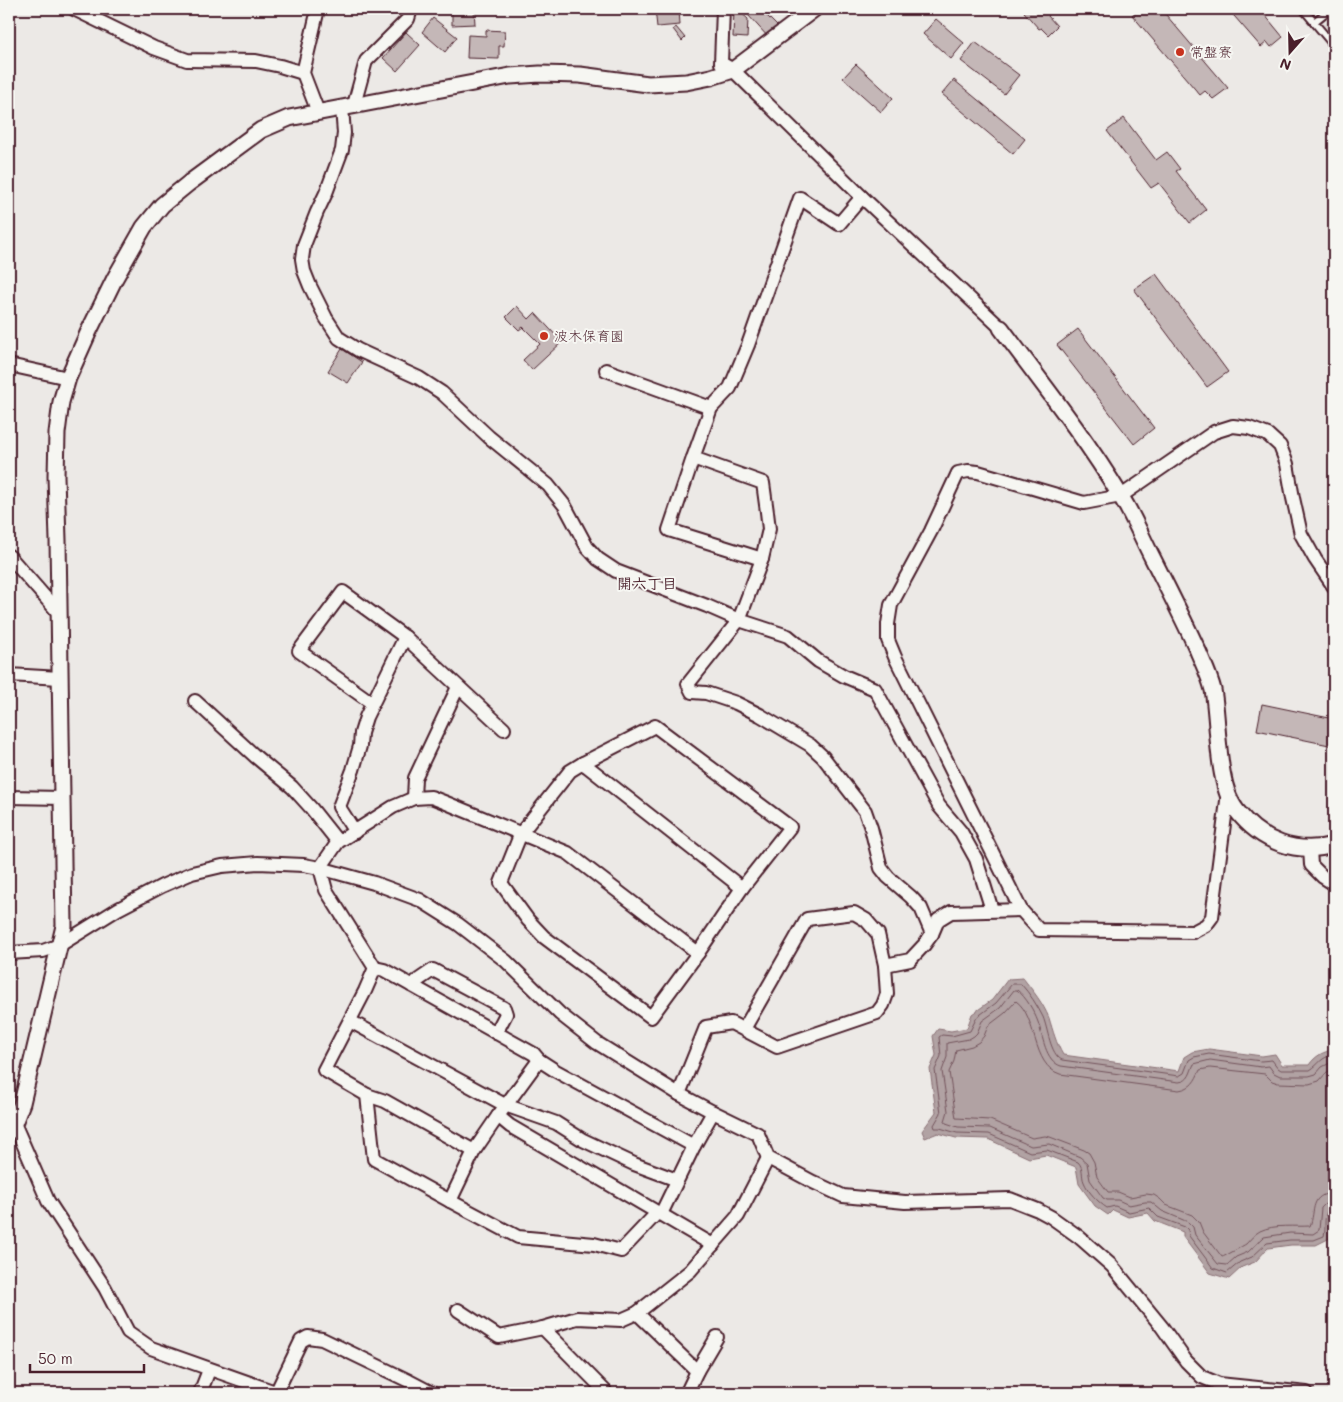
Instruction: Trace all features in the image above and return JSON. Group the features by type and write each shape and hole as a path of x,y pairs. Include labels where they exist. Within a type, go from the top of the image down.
{"street":[{"path":"74,9 154,48 187,60 256,62 280,66 303,73"},
{"path":"318,9 303,73 318,112"},
{"path":"411,9 408,19 366,61 348,107 342,150 304,245 302,259 304,271 326,318 339,338 358,350 419,378 442,393 489,437 548,485 565,506 587,547 598,559 616,571 739,620 788,636 818,661 844,676 875,690 939,806 961,832 976,859 992,910"},
{"path":"723,9 720,63 733,70 862,197 1001,328 1068,416 1121,496 1198,651 1212,688 1222,772 1235,810 1248,824 1267,838 1287,846 1310,849 1334,845"},
{"path":"432,1393 322,1339 308,1337 301,1341 276,1393 151,1348 128,1332 105,1288 48,1201 12,1127 28,1083 64,926 56,476 57,433 61,402 68,378 88,331 144,227 162,205 261,130 289,118 510,76 540,74 580,75 648,84 686,82 711,77 733,70 814,9"},
{"path":"762,559 669,530 692,458 711,408 730,388 748,345 800,198 839,224 862,197"},
{"path":"9,365 68,378"},
{"path":"606,370 711,408"},
{"path":"1228,793 1212,917 1206,925 1193,932 1039,930 1021,910 888,640 891,606 931,531 958,473 978,472 1084,503 1121,496 1214,432 1233,426 1250,428 1268,435 1280,446 1287,464 1301,534 1334,587"},
{"path":"692,458 763,483 769,529 762,559 739,620 688,684 692,692 706,693 736,703 792,733 823,757 865,811 881,868 921,908 932,934"},
{"path":"9,556 58,612"},
{"path":"372,703 299,651 342,592 405,637 504,729"},
{"path":"354,832 340,807 360,746 361,733 372,703 405,637"},
{"path":"9,675 60,678"},
{"path":"414,798 415,778 458,687"},
{"path":"195,700 256,757 292,787 338,842"},
{"path":"655,726 790,827 742,888 698,953 651,1017 544,937 528,920 501,883 521,833 570,771 583,763 655,726"},
{"path":"583,763 742,888"},
{"path":"9,797 62,798"},
{"path":"694,1146 556,1071 539,1060 534,1054 496,1032 384,970 375,968 326,890 320,868 338,842 393,807 414,798 431,798 521,833 568,854 698,953"},
{"path":"1310,849 1311,865 1323,877 1334,884"},
{"path":"9,953 43,951 60,945 118,909 162,886 192,873 222,866 258,863 304,865 374,883 420,900 458,924 506,961 560,1014 597,1043 679,1094 758,1134 768,1158 812,1182 843,1196 905,1202 1010,1199 1038,1210 1079,1237 1112,1266 1162,1327 1186,1361 1202,1378 1219,1384 1307,1393"},
{"path":"885,966 910,960 932,934 938,920 951,912 1021,910"},
{"path":"679,1094 706,1027 731,1023 744,1030 777,1047 877,1013 883,1005 887,994 885,966 878,934 866,920 854,913 807,919 744,1030"},
{"path":"375,968 324,1070 367,1095 385,1101 474,1151"},
{"path":"411,985 433,970 504,1008 506,1014 496,1032"},
{"path":"350,1021 502,1110 556,1123 583,1140 634,1164 677,1180"},
{"path":"450,1201 474,1151 539,1060"},
{"path":"367,1095 374,1159 518,1237 594,1244 621,1251 659,1213 712,1112"},
{"path":"502,1110 510,1126 713,1245"},
{"path":"458,1310 499,1337 543,1328 577,1318 621,1320 637,1313 690,1271 738,1216 768,1158"},
{"path":"637,1313 697,1371"},
{"path":"543,1328 605,1391"},
{"path":"687,1392 717,1337"},
{"path":"200,1393 209,1370"}],"lane":[{"path":"1303,9 1334,46"},
{"path":"1314,22 1330,9"}],"shaded area":[{"path":"1334,16 1334,37 1323,25"}],"water":[{"path":"1023,978 1047,1013 1063,1055 1179,1071 1184,1057 1192,1052 1209,1049 1262,1056 1275,1054 1282,1065 1309,1065 1320,1054 1334,1050 1334,1210 1331,1213 1330,1238 1316,1245 1291,1245 1268,1248 1255,1262 1242,1267 1229,1279 1210,1273 1183,1237 1183,1232 1155,1221 1148,1213 1128,1217 1113,1210 1108,1215 1095,1206 1079,1184 1076,1167 1046,1155 1029,1158 988,1139 956,1138 938,1133 925,1138 922,1131 936,1112 930,1069 936,1055 933,1036 938,1029 951,1031 967,1028 972,1014 992,1000 1008,979"}],"building":[{"path":"452,9 474,9 475,24 452,25"},
{"path":"655,9 679,9 680,25 657,27"},
{"path":"687,9 704,9 704,12 687,13"},
{"path":"734,9 737,9 748,19 747,38 733,37"},
{"path":"755,9 760,9 779,28 769,38 748,15"},
{"path":"1027,9 1049,9 1052,12 1048,16 1057,26 1048,35 1041,28 1039,29 1024,12"},
{"name":"常盤寮","path":"1140,9 1161,9 1228,88 1213,99 1205,91 1200,95 1132,15"},
{"name":"常盤寮","path":"1228,9 1260,9 1283,37 1271,47 1267,42 1261,47"},
{"path":"433,18 457,37 445,52 422,32"},
{"path":"936,19 964,43 951,59 923,34"},
{"path":"676,27 685,38 682,41 673,29"},
{"path":"486,30 505,31 504,46 499,46 499,59 467,58 468,35 486,36"},
{"path":"406,32 420,45 397,71 383,58"},
{"path":"975,42 1019,75 1004,94 961,61"},
{"path":"856,64 893,98 881,112 843,78"},
{"path":"954,80 1025,139 1013,154 942,94"},
{"path":"1124,118 1156,160 1167,152 1180,169 1176,171 1206,210 1190,223 1159,183 1151,188 1107,131"},
{"path":"1156,274 1228,372 1207,387 1134,289"},
{"name":"波木保育園","path":"517,306 529,319 535,313 562,342 532,370 523,360 540,344 523,327 519,330 506,317"},
{"path":"1078,329 1154,428 1134,444 1057,345"},
{"path":"342,349 362,362 348,383 328,371"},
{"path":"1262,704 1334,719 1334,746 1257,730"}],"place":[{"name":"常盤寮","path":"1180,52"},
{"name":"波木保育園","path":"544,336"}],"district":[{"name":"開六丁目","path":"647,584"}]}
